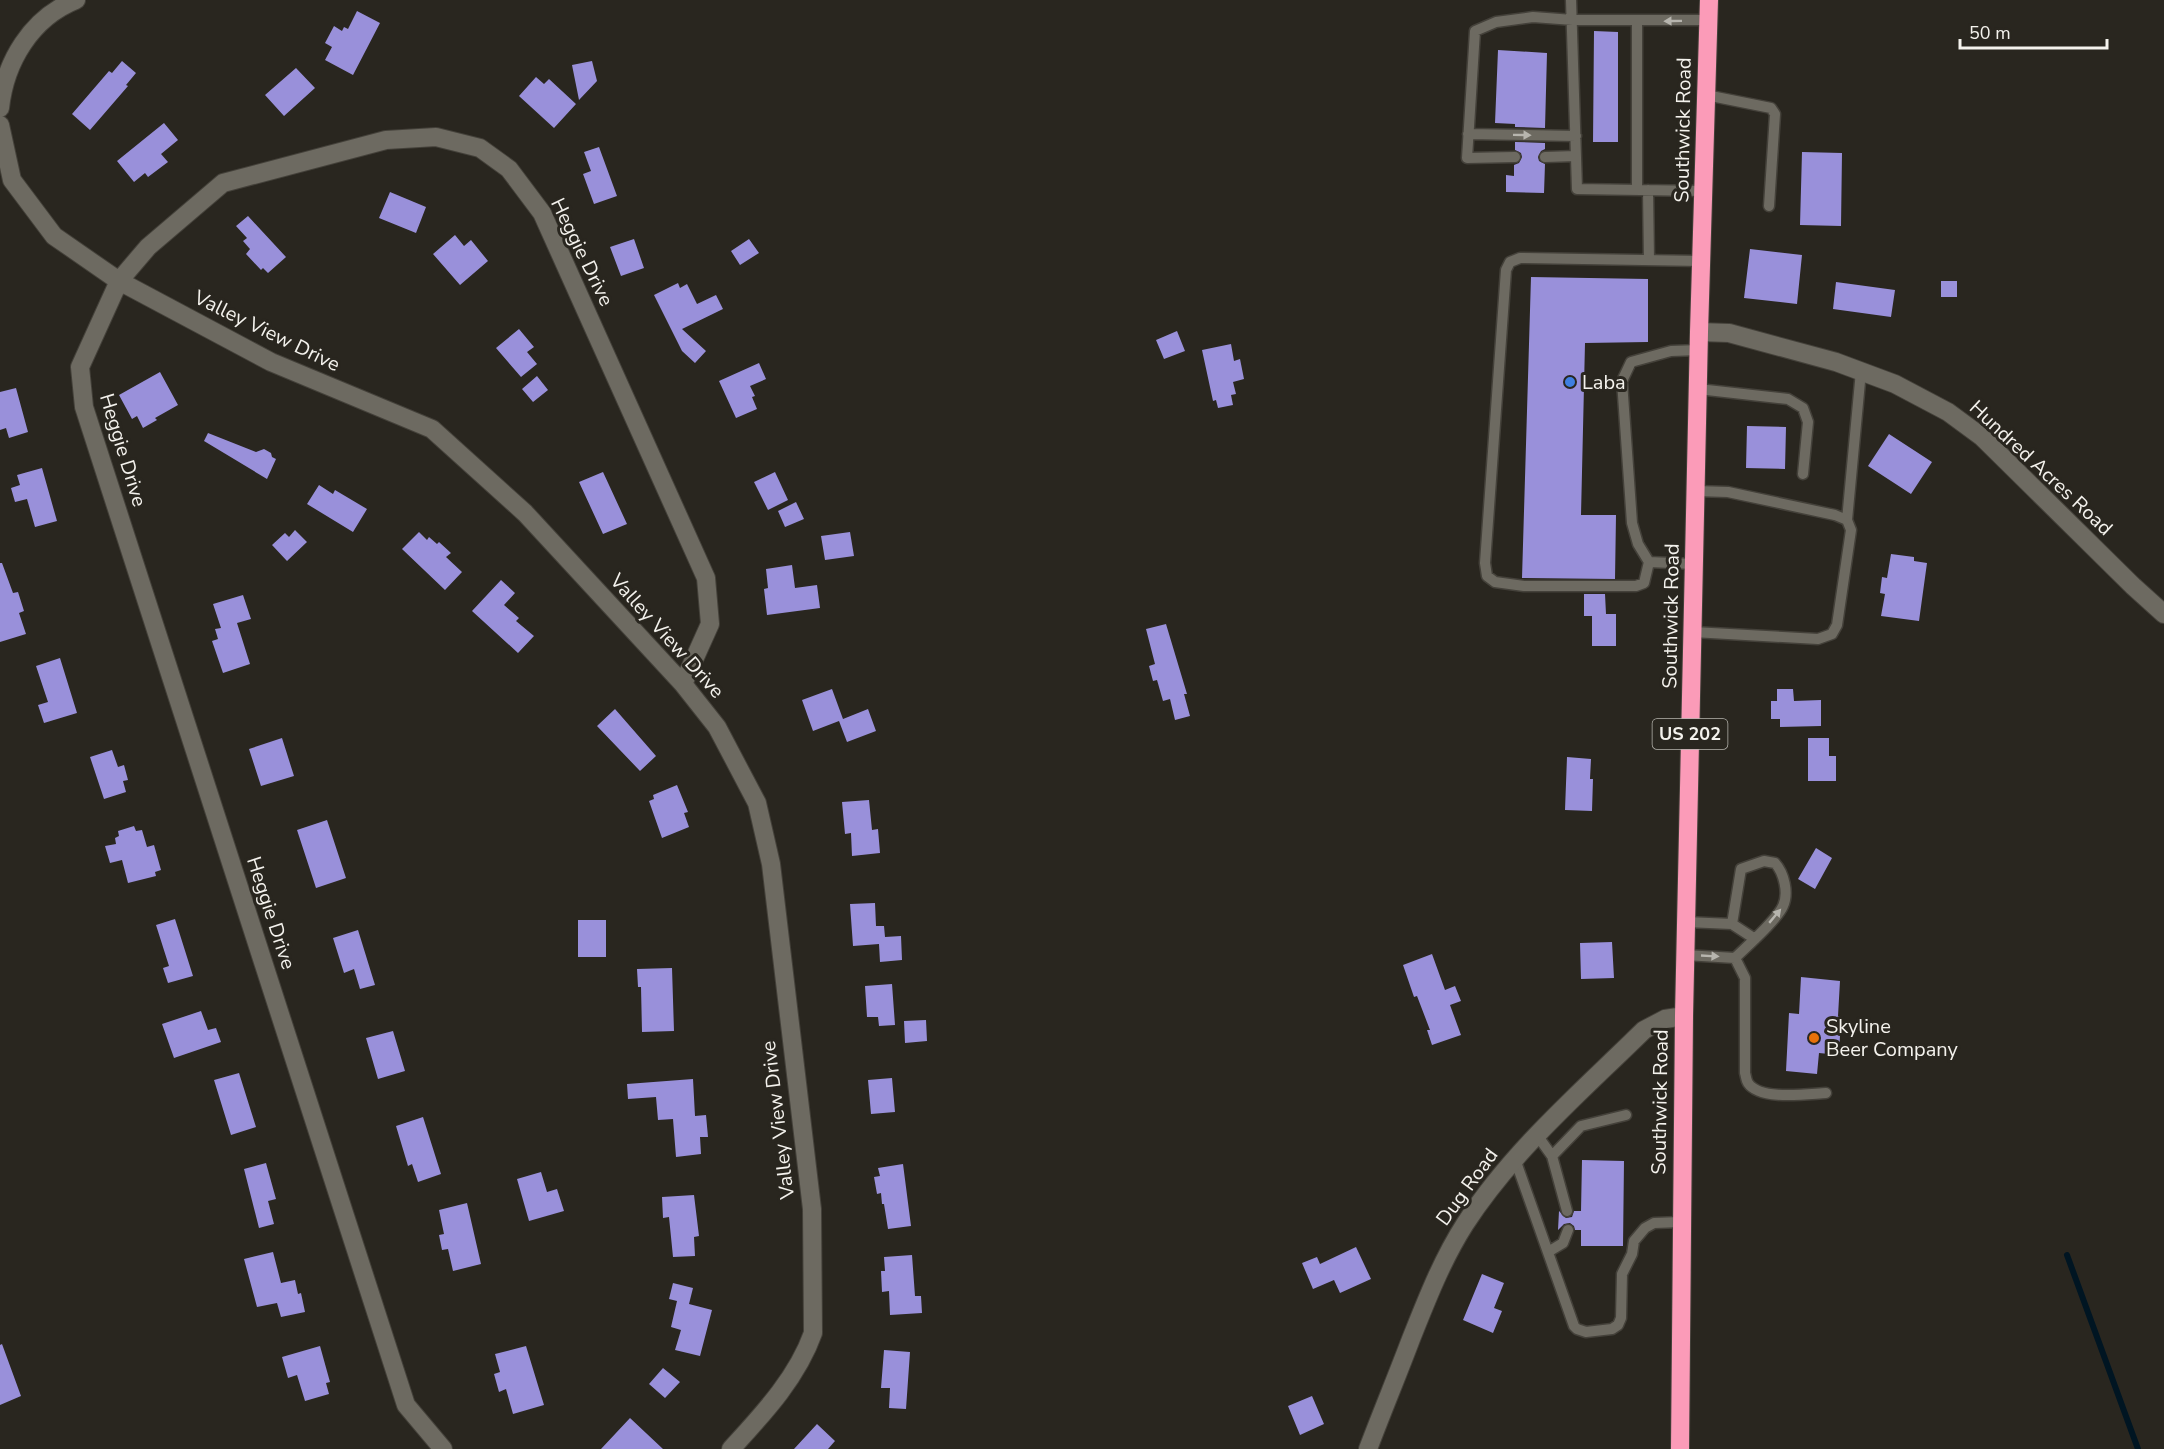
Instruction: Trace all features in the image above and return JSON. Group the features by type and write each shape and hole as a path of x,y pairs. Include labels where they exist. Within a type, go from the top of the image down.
{"highway":[{"name":"Southwick Road","path":"1680,1449 1685,955 1709,0"}],"street":[{"path":"0,108 2,88 16,54 38,23 60,6 76,0"},
{"name":"Valley View Drive","path":"0,125 12,180 54,236 119,281 271,363 432,429 525,513 683,684 717,727 757,803 771,864 812,1209 813,1334 806,1353 770,1406 731,1449"},
{"name":"Heggie Drive","path":"442,1449 406,1405 84,407 80,367 119,281 148,247 223,183 386,140 436,137 480,148 509,170 542,213 706,578 710,624 683,684"},
{"name":"Hundred Acres Road","path":"1699,341 1729,333 1803,352 1861,371 1924,398 1965,423 2164,614"},
{"name":"Dug Road","path":"1368,1449 1433,1282 1464,1225 1496,1180 1644,1030 1665,1019 1684,1016"}],"lane":[{"path":"1571,0 1577,189 1704,191"},
{"path":"1515,157 1467,158 1474,32 1496,22 1533,17 1573,20 1709,20"},
{"path":"1637,21 1642,190 1649,260"},
{"path":"1706,95 1772,108 1775,114 1769,206"},
{"path":"1468,134 1576,136"},
{"path":"1545,157 1576,156"},
{"path":"1699,341 1631,362 1622,381 1632,523 1638,544 1649,562 1648,574 1644,583 1636,586 1524,586 1495,582 1487,576 1485,563 1506,270 1510,262 1520,258 1702,261"},
{"path":"1693,632 1818,639 1832,634 1837,625 1851,530 1847,520 1861,371"},
{"path":"1698,389 1788,399 1803,408 1808,422 1803,474"},
{"path":"1696,491 1728,492 1835,514 1847,520"},
{"path":"1649,562 1694,564"},
{"path":"1685,955 1735,958 1755,939 1784,906 1786,879 1775,863 1764,861 1741,869 1732,924"},
{"path":"1686,922 1732,924 1755,939"},
{"path":"1735,958 1744,978 1745,1073 1748,1083 1760,1091 1784,1095 1826,1093"},
{"path":"1552,1156 1581,1126 1626,1115"},
{"path":"1538,1135 1552,1156 1567,1211"},
{"path":"1515,1159 1575,1328 1586,1332 1612,1329 1620,1322 1623,1270 1630,1259 1637,1236 1654,1223 1681,1222"},
{"path":"1548,1252 1563,1243 1568,1230"}],"building":[{"path":"357,11 380,23 353,75 325,60 332,47 325,43 334,26 342,31 344,27 348,29"},
{"path":"1594,31 1618,32 1618,142 1593,142"},
{"path":"1498,50 1547,53 1545,128 1515,127 1515,124 1495,123"},
{"path":"122,61 136,73 126,85 128,86 90,130 72,114 109,71 112,73"},
{"path":"592,61 597,81 579,100 572,65"},
{"path":"296,68 315,88 284,116 265,95"},
{"path":"536,77 544,84 549,79 576,104 554,128 519,96"},
{"path":"164,123 178,140 161,154 168,162 148,177 145,173 134,182 117,161"},
{"path":"1515,142 1545,143 1545,149 1538,157 1539,161 1545,164 1544,193 1506,192 1506,175 1514,176 1514,165 1519,163 1522,157 1521,153 1515,150"},
{"path":"599,147 617,196 594,204 583,174 591,171 584,152"},
{"path":"1802,152 1842,153 1841,226 1800,225"},
{"path":"390,192 426,207 416,233 379,218"},
{"path":"248,216 286,257 268,273 263,268 261,270 246,254 250,249 243,241 247,238 236,226"},
{"path":"455,235 464,246 471,240 488,261 460,285 433,254"},
{"path":"634,239 644,268 621,276 610,247"},
{"path":"749,239 759,253 740,265 731,251"},
{"path":"1750,249 1802,255 1797,304 1744,298"},
{"path":"1531,277 1648,279 1648,342 1585,343 1581,515 1616,515 1615,579 1522,578"},
{"path":"1941,281 1957,281 1957,297 1941,297"},
{"path":"1836,282 1895,290 1891,317 1833,309"},
{"path":"678,283 680,288 687,284 697,304 716,295 723,309 682,329 706,351 695,363 682,351 654,295"},
{"path":"519,329 534,347 527,352 537,364 521,377 496,348"},
{"path":"1177,331 1185,351 1164,359 1156,340"},
{"path":"1231,344 1234,361 1240,359 1244,379 1233,382 1236,394 1231,395 1233,405 1218,408 1216,400 1213,401 1202,350"},
{"path":"759,363 766,379 750,386 755,396 752,397 757,409 736,418 719,381"},
{"path":"160,372 178,405 143,428 137,416 132,419 119,395"},
{"path":"537,376 548,390 533,402 522,389"},
{"path":"16,388 28,432 9,438 6,428 0,430 0,392"},
{"path":"1747,426 1786,427 1785,469 1746,468"},
{"path":"208,433 256,452 264,449 271,453 276,459 267,479 204,441"},
{"path":"1889,434 1932,462 1911,494 1868,466"},
{"path":"42,468 57,521 35,527 27,499 15,502 11,488 20,485 17,475"},
{"path":"603,472 627,524 603,534 579,482"},
{"path":"775,472 788,500 768,510 754,482"},
{"path":"319,485 333,494 335,490 367,509 353,532 307,504"},
{"path":"796,502 804,519 785,527 778,511"},
{"path":"295,530 307,542 287,561 272,545 285,533 289,537"},
{"path":"419,532 427,540 429,537 437,544 439,542 451,553 446,557 462,572 445,590 402,549"},
{"path":"850,532 854,556 825,560 821,536"},
{"path":"1891,554 1914,557 1914,561 1927,563 1919,621 1881,616 1885,594 1880,593 1882,577 1887,578"},
{"path":"0,563 2,563 13,593 18,592 24,611 19,613 26,634 0,642"},
{"path":"792,565 795,588 817,585 820,608 767,615 764,589 768,588 766,569"},
{"path":"501,580 515,593 504,605 519,618 516,621 534,636 518,653 472,611"},
{"path":"1584,594 1605,594 1606,614 1616,614 1616,646 1592,646 1592,616 1584,616"},
{"path":"243,595 251,619 237,623 250,664 223,673 212,641 218,639 215,629 221,628 213,604"},
{"path":"1166,624 1187,694 1184,694 1190,716 1175,720 1170,699 1163,701 1157,680 1153,681 1149,666 1155,664 1146,629"},
{"path":"60,658 77,713 44,723 38,705 48,702 36,666"},
{"path":"832,689 843,719 868,709 876,731 847,742 839,721 813,731 802,700"},
{"path":"1777,689 1793,689 1794,701 1821,700 1821,726 1780,727 1780,719 1771,719 1771,701 1777,701"},
{"path":"615,709 656,756 640,771 597,726"},
{"path":"282,738 294,776 261,786 249,749"},
{"path":"1808,738 1829,738 1829,756 1836,756 1836,781 1808,781"},
{"path":"112,750 118,767 124,765 128,780 123,781 126,792 104,799 90,757"},
{"path":"1567,757 1591,759 1592,811 1565,810"},
{"path":"677,785 688,812 684,813 689,827 662,838 649,801 654,799 653,795"},
{"path":"869,800 872,830 878,829 880,853 852,856 851,833 845,834 842,802"},
{"path":"327,820 346,878 316,888 297,830"},
{"path":"134,826 136,831 142,830 147,847 154,845 161,870 155,872 156,876 128,883 122,860 110,863 105,846 116,844 115,838 119,836 118,831"},
{"path":"1816,848 1832,858 1815,889 1798,879"},
{"path":"875,903 876,926 884,926 885,937 901,936 902,960 880,962 879,944 853,946 850,904"},
{"path":"175,919 193,976 168,983 163,968 169,966 156,925"},
{"path":"578,920 606,920 606,957 578,957"},
{"path":"358,930 375,985 360,989 354,969 344,973 333,938"},
{"path":"1612,942 1614,978 1581,979 1580,943"},
{"path":"1432,954 1445,990 1455,986 1461,1001 1450,1005 1461,1035 1432,1045 1427,1030 1430,1030 1417,996 1414,997 1403,965"},
{"path":"672,968 674,1031 642,1032 641,987 638,987 637,969"},
{"name":"Skyline Beer Company","path":"1801,977 1840,981 1839,1055 1819,1053 1817,1074 1786,1071 1789,1013 1799,1014"},
{"path":"892,984 895,1025 879,1026 878,1017 867,1017 865,986"},
{"path":"201,1011 208,1030 216,1028 221,1042 174,1058 162,1024"},
{"path":"926,1020 927,1041 905,1043 904,1021"},
{"path":"393,1031 405,1071 378,1079 366,1038"},
{"path":"239,1073 256,1127 231,1135 214,1080"},
{"path":"892,1078 895,1112 871,1114 868,1080"},
{"path":"693,1079 695,1116 706,1115 708,1137 700,1137 701,1154 676,1157 673,1119 658,1120 656,1097 628,1099 627,1084"},
{"path":"423,1117 441,1174 418,1182 412,1164 408,1166 396,1126"},
{"path":"1582,1160 1624,1161 1623,1246 1581,1246 1581,1230 1575,1230 1570,1223 1564,1224 1558,1230 1559,1211 1566,1218 1572,1217 1574,1211 1581,1211"},
{"path":"266,1163 276,1199 268,1201 274,1224 259,1228 244,1169"},
{"path":"903,1164 911,1226 888,1229 884,1204 882,1204 881,1193 877,1194 874,1177 880,1176 878,1168"},
{"path":"541,1172 547,1192 557,1189 564,1211 529,1221 517,1179"},
{"path":"694,1195 699,1236 694,1237 695,1256 673,1257 669,1217 663,1218 662,1197"},
{"path":"467,1203 481,1264 453,1271 448,1249 442,1250 439,1235 444,1234 439,1210"},
{"path":"1356,1247 1371,1279 1340,1293 1334,1280 1313,1289 1302,1263 1317,1257 1320,1264"},
{"path":"273,1252 281,1283 295,1280 298,1294 301,1293 305,1312 281,1317 277,1303 257,1307 244,1259"},
{"path":"912,1255 915,1296 921,1296 922,1313 890,1315 889,1291 882,1292 881,1271 885,1271 884,1257"},
{"path":"1482,1274 1504,1283 1494,1308 1502,1311 1493,1333 1463,1320"},
{"path":"673,1283 693,1288 689,1304 712,1310 700,1356 675,1350 681,1330 671,1327 677,1301 669,1299"},
{"path":"2,1344 21,1396 0,1405 0,1345"},
{"path":"320,1346 330,1382 326,1383 329,1394 305,1401 297,1375 288,1378 282,1357"},
{"path":"526,1346 544,1405 513,1414 506,1389 499,1392 494,1374 500,1372 495,1354"},
{"path":"884,1350 910,1352 906,1409 889,1408 890,1388 881,1388"},
{"path":"663,1368 680,1382 665,1398 649,1384"},
{"path":"1312,1396 1324,1424 1300,1435 1288,1406"},
{"path":"630,1418 663,1449 601,1449"},
{"path":"817,1424 835,1441 828,1449 794,1449"}],"waterway":[{"path":"2067,1255 2138,1449"}],"place":[{"name":"Laba","path":"1570,382"},
{"name":"Skyline Beer Company","path":"1814,1038"}]}
